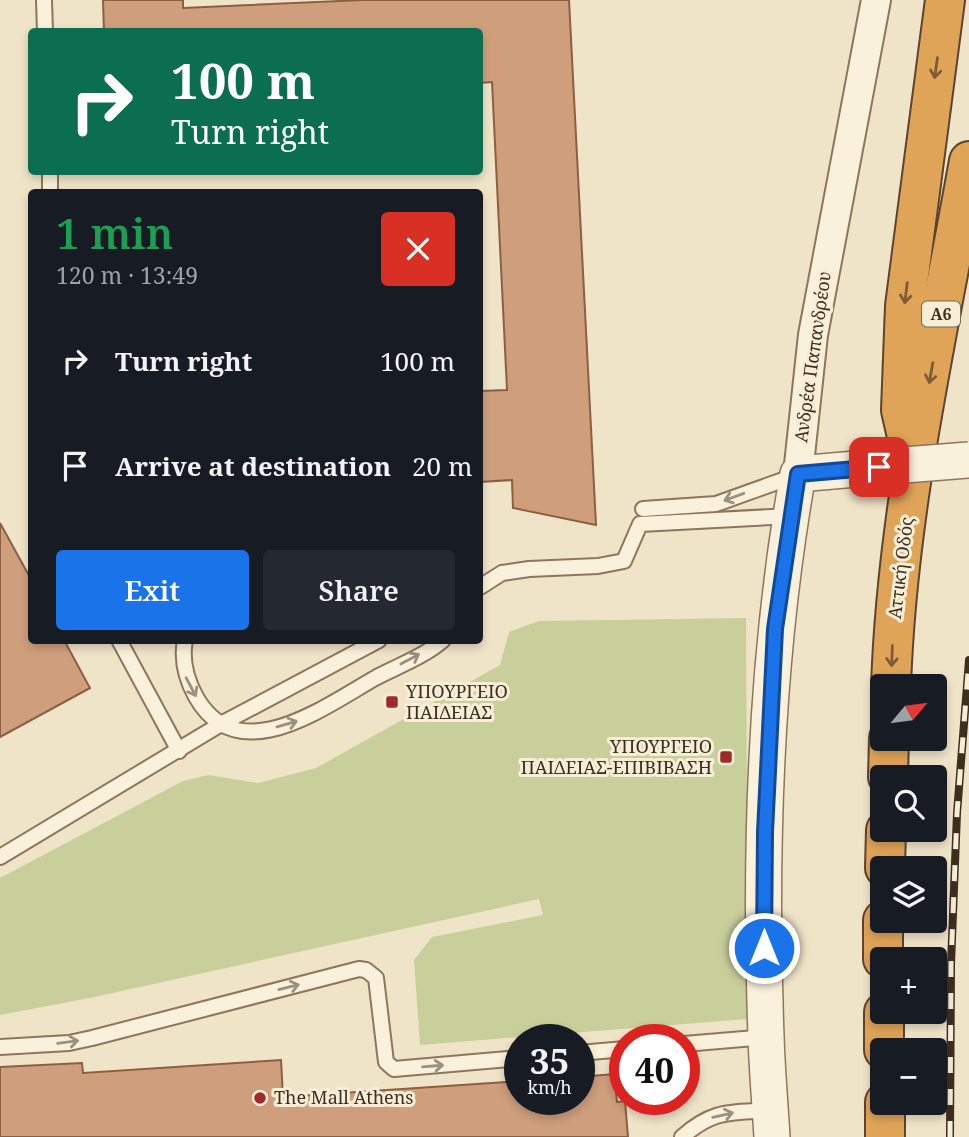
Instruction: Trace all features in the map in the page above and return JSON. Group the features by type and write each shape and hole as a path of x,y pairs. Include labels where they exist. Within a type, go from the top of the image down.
{"highway":[{"path":"896,467 905,306 945,0"},
{"name":"Αττική Οδός","path":"891,674 896,467 969,161"},
{"path":"885,1115 885,1137"}],"street":[{"name":"Ανδρέα Παπανδρέου","path":"771,1124 766,1037 764,841 775,629 798,474 813,335 876,0"},
{"path":"798,474 969,460"}],"lane":[{"path":"44,0 45,28"},
{"path":"643,509 716,503 798,474"},
{"path":"483,585 502,573 598,566 624,561 640,524 790,516"},
{"path":"121,644 179,751"},
{"path":"185,644 185,679 201,706 221,724 242,733 269,730 301,720 436,644"},
{"path":"0,857 221,724 371,644"},
{"path":"0,1047 69,1043 359,969 366,970 376,978 388,1066 394,1069 504,1059"},
{"path":"700,1043 766,1037"},
{"path":"682,1137 699,1122 723,1113 771,1124"}],"green space":[{"path":"746,618 748,1019 685,1024 609,1024 609,1030 595,1031 595,1024 504,1024 504,1038 420,1045 414,960 432,937 543,915 539,899 90,998 0,1015 0,878 183,781 208,775 258,783 316,768 500,665 509,632 539,621"}],"building":[{"path":"103,0 183,0 183,8 362,0 569,0 596,525 513,508 512,480 483,482 483,391 507,390 492,82 483,83 483,28 104,28"},
{"path":"0,523 28,574 28,644 66,644 90,688 0,737"},
{"name":"The Mall Athens","path":"281,1060 283,1097 504,1082 504,1115 595,1115 595,1076 609,1074 609,1115 626,1115 628,1137 0,1137 0,1067 82,1063 83,1073"}],"railway":[{"path":"950,1137 951,964 957,813 969,660"}],"place":[{"name":"ΥΠΟΥΡΓΕΙΟ ΠΑΙΔΕΙΑΣ","path":"392,702"},
{"name":"ΥΠΟΥΡΓΕΙΟ ΠΑΙΔΕΙΑΣ-ΕΠΙΒΙΒΑΣΗ","path":"726,757"},
{"name":"The Mall Athens","path":"260,1098"}],"route":[{"path":"764,948 765,832 775,629 798,474 879,467"}]}
